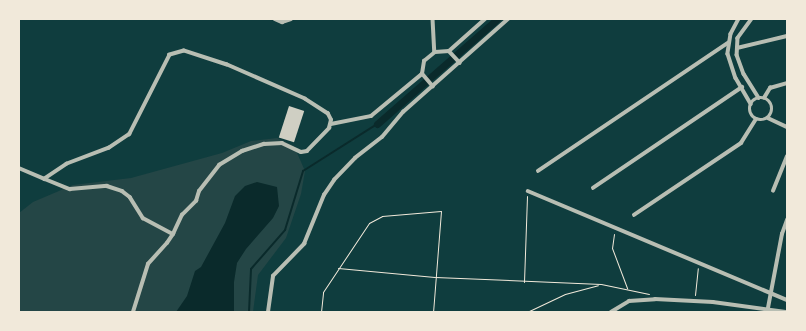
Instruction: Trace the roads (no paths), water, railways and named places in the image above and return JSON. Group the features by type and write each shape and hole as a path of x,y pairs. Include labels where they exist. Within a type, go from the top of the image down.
{"street":[{"path":"275,19 282,22 291,19"},
{"path":"433,19 436,52"},
{"path":"431,85 422,74 424,61 436,52 449,51 485,19"},
{"path":"268,312 273,276 304,244 328,188 355,158 382,137 403,112 431,85 460,63 508,19"},
{"path":"739,19 728,43 729,60 752,104 751,112 756,119"},
{"path":"752,19 741,32 737,48 742,68 762,98 772,104 773,109 768,118"},
{"path":"737,48 787,36"},
{"path":"538,171 728,43"},
{"path":"45,180 67,164 109,148 130,134 139,120 166,60 179,51 226,65 305,99 328,114 331,124"},
{"path":"449,51 460,63"},
{"path":"132,312 145,269 173,234 182,214 196,201 199,191 223,161 264,144 282,143 300,152 307,151 331,124 372,116 422,74"},
{"path":"752,104 762,98 768,89 787,83"},
{"path":"593,188 742,86"},
{"path":"756,119 768,118 787,127"},
{"path":"634,216 740,143 748,135 756,119"},
{"path":"773,191 787,157"},
{"path":"19,168 70,189 107,186 122,191 130,197 143,218 173,234"},
{"path":"528,191 787,300"},
{"path":"768,308 770,292 787,220"},
{"path":"611,312 629,301 675,300 694,300 768,308 787,312"}],"waterway":[{"path":"377,124 497,19"},
{"path":"249,312 251,269 285,230 303,171 377,124"}]}
